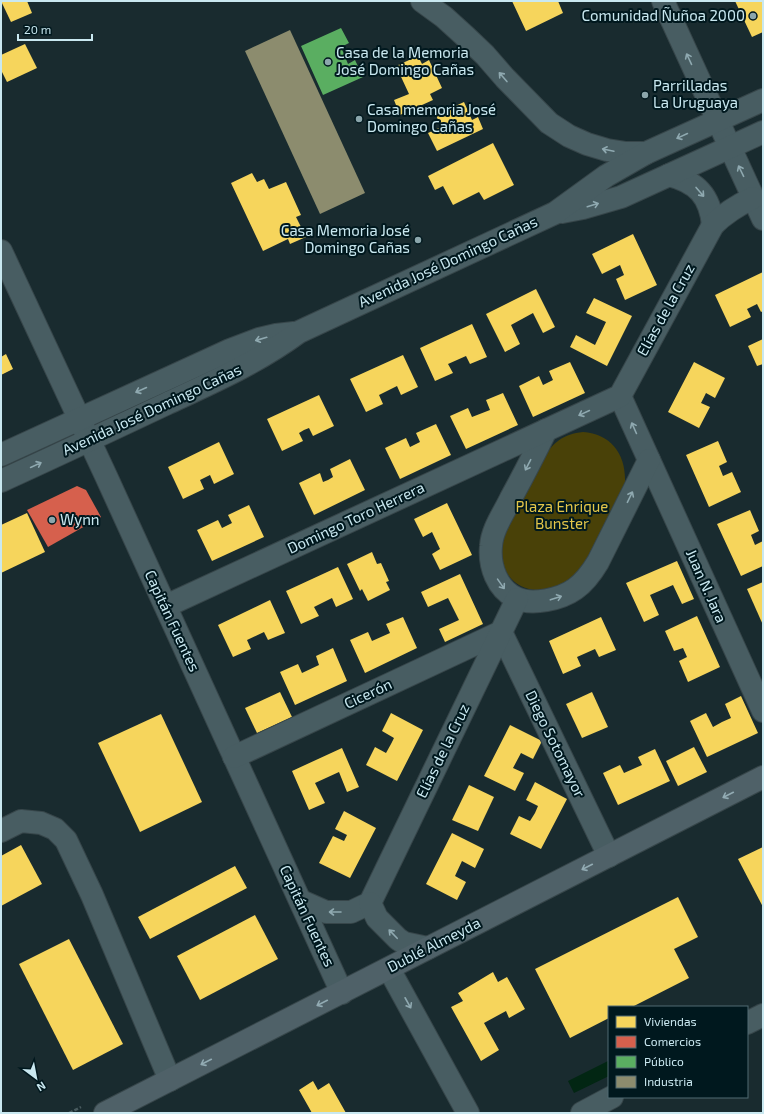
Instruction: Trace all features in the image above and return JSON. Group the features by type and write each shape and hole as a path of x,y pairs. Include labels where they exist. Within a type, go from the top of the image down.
{"main road":[{"name":"Dublé Almeyda","path":"112,1111 763,777"}],"street":[{"path":"422,1 444,17 485,55 549,123 569,136 587,144 607,150 626,153 646,153"},
{"path":"663,1 763,219"},
{"name":"Avenida José Domingo Cañas","path":"1,481 90,441 235,372 268,354 299,332 554,213 606,176 646,153 763,100"},
{"name":"Avenida José Domingo Cañas","path":"554,213 583,208 621,197 763,132"},
{"path":"669,175 681,178 701,191 712,213 713,225"},
{"name":"Elías de la Cruz","path":"620,396 713,225 721,216 731,209 753,198"},
{"name":"Capitán Fuentes","path":"1,251 166,606 342,992"},
{"name":"Avenida José Domingo Cañas","path":"1,455 230,350 259,339 299,332"},
{"path":"620,396 649,460 598,562 583,582 574,590 564,595 546,601 517,599 508,593 494,573 491,544 499,521 546,430 620,396"},
{"name":"Domingo Toro Herrera","path":"166,606 546,430"},
{"name":"Juan N. Jara","path":"649,460 763,711"},
{"name":"Elías de la Cruz","path":"370,903 517,599"},
{"name":"Cicerón","path":"234,757 501,632"},
{"name":"Diego Sotomayor","path":"501,632 608,856"},
{"path":"1,831 21,821 41,823 55,829 66,840 92,895 170,1080"},
{"path":"300,901 326,912 351,912 370,903 377,918 404,944 428,948"},
{"path":"389,968 468,1113"},
{"path":"748,1022 763,1015"},
{"path":"582,1113 610,1098"}],"green space":[{"name":"Plaza Enrique Bunster","path":"583,432 602,437 615,447 620,454 623,463 625,482 591,554 579,571 566,582 558,586 549,589 532,590 516,583 511,579 505,569 502,557 503,539 507,527 547,452 555,443 564,437"}],"shaded area":[{"path":"608,1061 608,1076 574,1093 568,1081"}],"building: Viviendas":[{"path":"1,1 27,1 32,13 11,22"},
{"path":"512,1 558,1 563,13 526,31"},
{"name":"Comunidad Ñuñoa 2000","path":"735,1 763,1 763,32 752,37"},
{"path":"25,44 37,68 7,82 1,70 1,55"},
{"path":"418,56 422,64 429,60 442,88 430,94 433,100 400,115 394,100 409,94 396,66"},
{"path":"464,102 472,120 478,117 483,129 437,151 428,133 441,127 436,115"},
{"path":"493,143 514,185 484,200 479,192 453,205 443,186 435,190 428,176"},
{"path":"252,173 257,182 264,179 269,189 286,182 301,215 296,217 306,237 290,244 288,239 263,251 231,183"},
{"path":"633,234 657,285 625,300 616,279 624,275 620,265 602,274 592,254"},
{"path":"763,272 763,311 761,312 757,304 747,309 751,317 730,327 715,295"},
{"path":"536,289 555,327 543,333 533,313 511,325 520,344 505,352 486,314"},
{"path":"594,298 632,316 607,366 570,347 576,335 595,345 606,322 586,313"},
{"path":"472,324 487,357 470,364 466,356 448,364 453,373 435,381 420,348"},
{"path":"763,339 763,364 757,366 748,346"},
{"path":"6,354 13,369 1,375 1,357"},
{"path":"403,355 418,387 401,395 397,386 379,395 383,404 366,412 350,379"},
{"path":"570,362 585,393 533,417 519,386 539,376 543,385 553,380 549,371"},
{"path":"694,362 725,378 715,398 706,393 701,403 710,407 699,428 668,412"},
{"path":"503,393 518,425 466,449 450,416 468,408 472,417 490,410 486,400"},
{"path":"319,395 334,426 313,436 309,428 304,430 299,433 303,441 282,451 267,419"},
{"path":"436,424 451,455 400,479 385,448 406,438 410,447 420,442 416,433"},
{"path":"718,441 727,462 719,466 723,476 732,472 741,492 709,507 686,455"},
{"path":"219,442 234,474 214,484 210,475 200,480 204,489 183,499 168,467"},
{"path":"350,459 365,490 314,515 299,483 320,473 323,482 328,480 333,477 330,469"},
{"path":"447,503 472,555 440,570 432,554 440,549 432,532 423,537 414,519"},
{"path":"249,505 264,537 212,561 197,530 218,520 222,528 232,523 228,515"},
{"path":"750,510 759,531 751,535 755,545 763,541 763,566 741,576 717,524"},
{"path":"27,513 45,552 1,573 1,525"},
{"path":"372,552 377,564 381,563 389,581 386,582 390,590 368,601 362,589 360,591 347,564"},
{"path":"677,561 694,599 682,604 673,585 650,595 659,615 644,622 626,583"},
{"path":"338,567 353,599 336,607 332,598 314,607 319,616 301,624 286,591"},
{"path":"460,574 483,624 445,642 439,629 459,620 448,598 428,607 421,592"},
{"path":"763,582 763,625 747,589"},
{"path":"270,600 285,633 268,640 264,632 247,640 251,649 233,657 218,625"},
{"path":"697,616 720,667 688,682 679,661 687,657 683,648 674,651 665,631"},
{"path":"403,617 417,648 365,673 350,640 368,632 372,641 390,633 386,624"},
{"path":"601,617 616,650 599,657 595,649 577,657 581,666 563,674 549,641"},
{"path":"333,648 347,681 295,705 280,672 298,664 302,673 319,665 316,656"},
{"path":"280,692 292,717 257,733 245,708"},
{"path":"592,692 608,727 582,738 566,704"},
{"path":"741,696 758,733 707,757 690,721 706,713 713,727 731,718 725,704"},
{"path":"391,713 423,730 397,781 366,765 375,747 386,753 394,738 382,731"},
{"path":"161,714 202,802 140,832 98,743"},
{"path":"510,725 542,741 533,759 521,753 513,768 524,773 515,791 484,776"},
{"path":"694,747 707,772 678,786 666,761"},
{"path":"342,748 359,787 347,792 339,772 315,783 325,803 309,810 292,771"},
{"path":"655,749 670,781 618,805 603,773 620,765 624,773 642,765 638,757"},
{"path":"535,782 567,799 541,849 510,834 519,816 530,821 535,813 538,806 526,800"},
{"path":"469,785 494,797 478,831 452,820"},
{"path":"344,811 376,828 350,878 319,863 333,836 344,841 347,835 335,829"},
{"path":"452,833 484,849 475,868 462,861 455,876 466,882 457,900 426,884"},
{"path":"21,845 42,884 1,906 1,856"},
{"path":"763,847 763,907 738,859"},
{"path":"235,866 247,888 150,939 138,917"},
{"path":"678,897 698,937 674,949 689,978 634,1006 608,1006 608,1019 570,1038 535,969"},
{"path":"255,915 278,959 200,1000 177,956"},
{"path":"69,939 123,1044 73,1070 19,964"},
{"path":"493,972 498,982 507,977 525,1009 509,1018 506,1011 484,1023 499,1050 481,1061 451,1007 463,1001 458,993"},
{"path":"313,1081 318,1090 329,1083 346,1113 312,1113 299,1090"}],"building: Comercios":[{"path":"77,486 86,490 101,517 48,547 27,510"}],"building: Público":[{"name":"Casa de la Memoria José Domingo Cañas","path":"341,28 349,43 341,47 348,64 355,60 363,77 323,95 301,46"}],"building: Industria":[{"path":"290,30 365,193 320,214 245,51"}],"place":[{"name":"Comunidad Ñuñoa 2000","path":"753,16"},
{"name":"Casa de la Memoria José Domingo Cañas","path":"328,62"},
{"name":"Parrilladas La Uruguaya","path":"645,95"},
{"name":"Casa memoria José Domingo Cañas","path":"359,119"},
{"name":"Casa Memoria José Domingo Cañas","path":"418,240"},
{"name":"Wynn","path":"52,520"}]}
